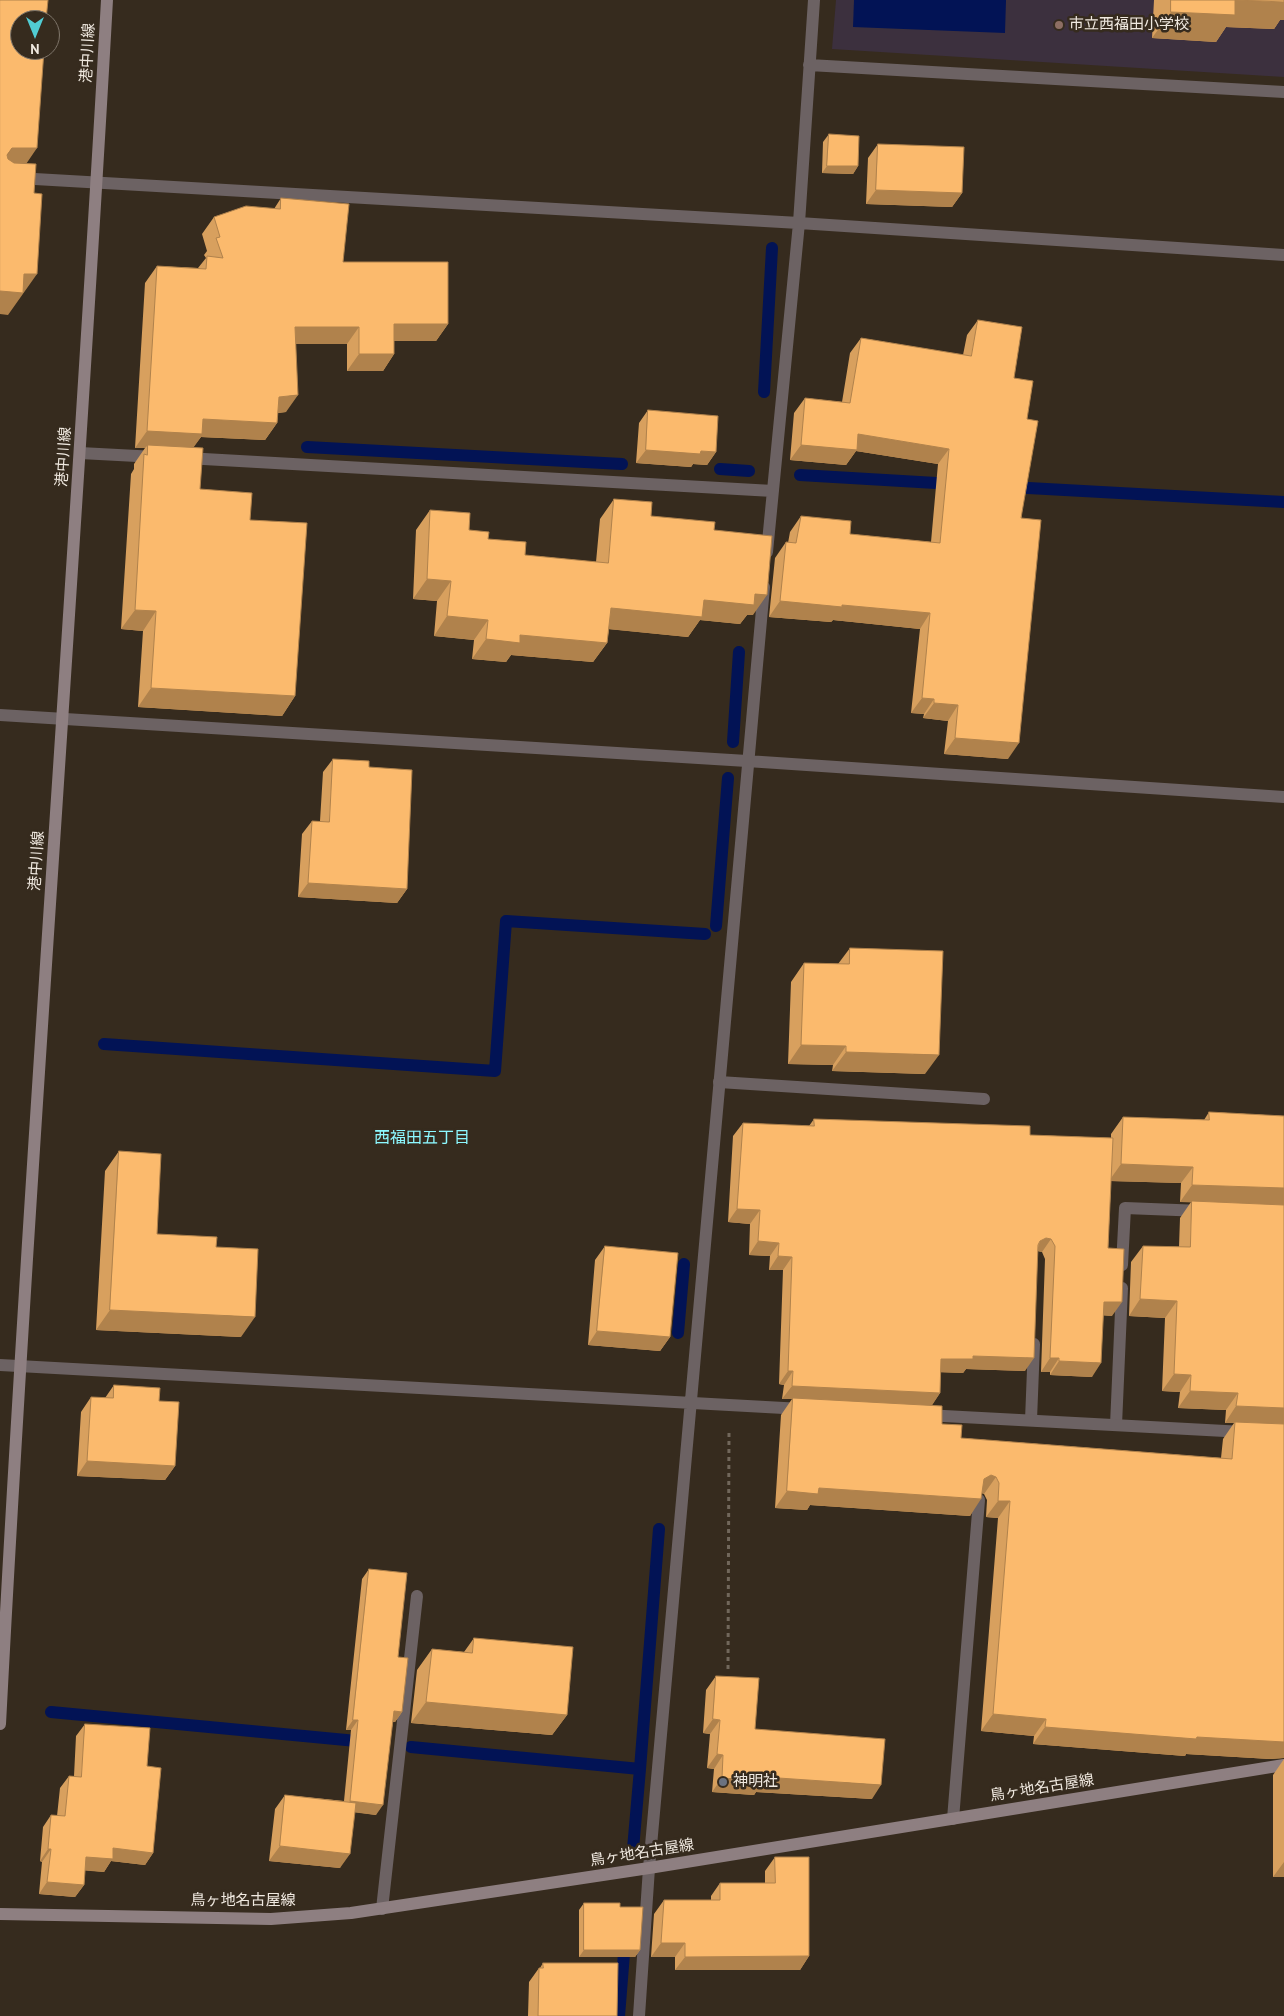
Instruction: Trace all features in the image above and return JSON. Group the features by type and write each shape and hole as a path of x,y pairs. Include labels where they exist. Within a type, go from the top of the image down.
{"main road":[{"name":"港中川線","path":"0,1724 19,1367 63,719 107,0"},
{"name":"鳥ヶ地名古屋線","path":"0,1914 271,1919 382,1909 649,1868 1284,1765"}],"street":[{"path":"638,2016 649,1868 747,761 799,223 814,0"},
{"path":"809,65 1284,92"},
{"path":"0,177 799,223 1284,256"},
{"path":"80,453 773,491"},
{"path":"0,715 747,761 1284,797"},
{"path":"719,1082 984,1099"},
{"path":"1116,1425 1125,1208 1214,1212"},
{"path":"1031,1420 1034,1335"},
{"path":"0,1365 817,1409"},
{"path":"914,1414 1254,1432"},
{"path":"953,1818 978,1500"},
{"path":"382,1909 417,1596"}],"path":[{"path":"728,1669 729,1405"}],"shaded area":[{"name":"市立西福田小学校","path":"836,0 1284,0 1284,77 832,49"},
{"path":"854,0 1006,0 1005,33 853,27"}],"building":[{"path":"0,0 48,0 47,10 10,10 10,60 43,60 37,148 12,148 7,155 8,159 14,163 36,164 34,193 42,194 37,274 24,274 23,293 0,291"},
{"path":"1171,0 1235,0 1235,15 1171,12"},
{"path":"1235,0 1284,0 1284,2"},
{"path":"829,134 859,136 858,166 827,166"},
{"path":"878,144 964,147 962,193 876,190"},
{"path":"281,198 349,204 343,262 448,262 448,324 394,324 394,354 359,354 359,327 295,327 298,395 279,397 277,423 203,419 202,434 147,431 157,266 206,269 207,256 223,258 216,238 220,237 214,217 246,206 280,209"},
{"path":"978,320 1022,327 1014,378 1033,381 1027,419 1038,421 1021,518 1041,520 1019,743 955,738 958,705 934,703 934,699 922,698 930,613 780,601 786,542 796,543 801,516 851,521 850,534 940,543 949,449 858,434 857,450 801,445 805,398 850,403 861,338 971,356"},
{"path":"648,410 718,416 716,452 701,451 700,454 646,450"},
{"path":"148,445 203,448 200,489 252,493 250,520 307,523 295,696 151,688 156,611 135,610 144,454 147,455"},
{"path":"614,499 652,502 651,516 715,522 714,530 772,536 767,595 755,594 754,605 704,600 702,617 611,608 607,643 520,635 520,643 486,639 488,620 447,616 451,581 427,579 430,510 470,513 469,530 489,532 488,539 526,542 525,555 608,563"},
{"path":"333,759 369,761 369,767 412,770 407,889 308,883 312,821 329,822"},
{"path":"850,948 943,951 939,1055 846,1052 846,1046 801,1045 804,963 849,964"},
{"path":"1209,1112 1284,1116 1284,1188 1192,1185 1193,1167 1121,1164 1123,1117 1209,1120"},
{"path":"814,1119 1030,1126 1030,1135 1113,1138 1108,1248 1124,1249 1122,1302 1104,1302 1101,1363 1059,1361 1059,1358 1050,1358 1055,1246 1051,1239 1046,1238 1040,1241 1038,1245 1034,1358 973,1356 973,1359 941,1359 940,1393 792,1386 793,1371 788,1371 792,1257 778,1256 779,1243 758,1241 760,1210 737,1209 743,1123 814,1126"},
{"path":"119,1151 161,1154 157,1234 217,1237 216,1247 258,1249 255,1317 110,1310"},
{"path":"1192,1201 1284,1205 1284,1408 1236,1406 1238,1393 1190,1391 1191,1375 1174,1374 1177,1301 1140,1299 1143,1246 1190,1247"},
{"path":"605,1246 678,1253 670,1337 597,1331"},
{"path":"114,1385 160,1388 159,1401 179,1402 175,1466 87,1461 91,1397 113,1398"},
{"path":"793,1398 942,1406 942,1424 962,1425 961,1438 1232,1459 1235,1422 1284,1424 1284,1742 1197,1737 1196,1739 1045,1727 1046,1719 993,1714 1010,1501 998,1501 999,1483 996,1477 991,1475 984,1479 981,1499 819,1488 818,1494 787,1491"},
{"path":"369,1569 407,1573 398,1657 408,1658 402,1712 394,1711 383,1805 350,1801 358,1720 353,1720"},
{"path":"474,1638 573,1647 567,1715 426,1702 432,1649 472,1653"},
{"path":"716,1676 759,1678 755,1729 885,1739 881,1785 764,1777 763,1781 722,1778 723,1755 717,1754 720,1720 713,1719"},
{"path":"85,1724 150,1728 147,1766 161,1768 153,1853 113,1848 113,1859 86,1857 84,1885 47,1882 51,1849 48,1849 51,1815 65,1816 69,1776 81,1777"},
{"path":"285,1795 356,1803 350,1854 280,1846"},
{"path":"775,1857 809,1857 809,1956 685,1957 685,1943 661,1943 664,1900 720,1900 720,1883 775,1883"},
{"path":"584,1903 620,1903 620,1907 643,1907 640,1950 584,1950"},
{"path":"543,1963 618,1963 617,2016 538,2016 539,1968 543,1968"}],"waterway":[{"path":"764,392 772,248"},
{"path":"307,447 622,464"},
{"path":"720,469 749,471"},
{"path":"800,475 953,484"},
{"path":"1010,487 1284,502"},
{"path":"733,742 739,652"},
{"path":"716,926 728,778"},
{"path":"104,1044 495,1071 506,921 705,934"},
{"path":"678,1333 684,1264"},
{"path":"411,1747 640,1769 659,1529"},
{"path":"51,1712 367,1742"},
{"path":"633,1849 640,1769"},
{"path":"619,2016 625,1941"}],"place":[{"name":"市立西福田小学校","path":"1059,25"},
{"name":"神明社","path":"723,1782"}],"district":[{"name":"西福田五丁目","path":"422,1138"}]}
